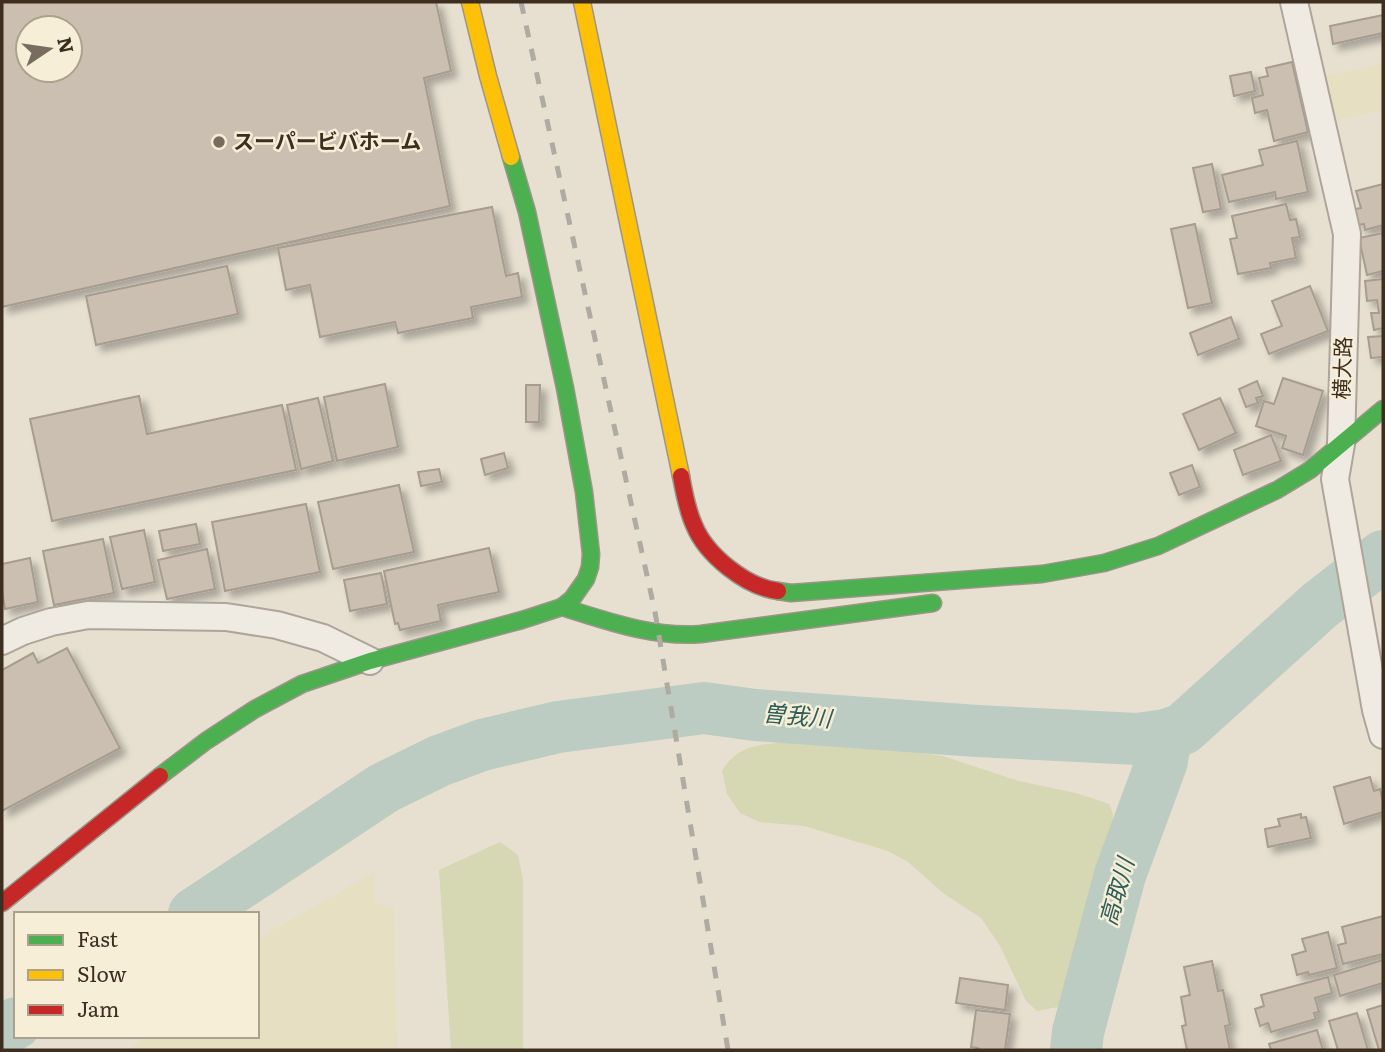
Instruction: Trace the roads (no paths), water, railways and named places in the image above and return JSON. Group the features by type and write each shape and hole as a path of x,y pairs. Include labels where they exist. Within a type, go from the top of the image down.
{"street":[{"path":"2,903 138,793 206,741 255,709 302,684 370,661 522,621 562,607 572,599 586,579 591,554 584,492 565,388 527,212 470,2"},
{"path":"582,2 684,490 694,526 715,557 741,577 767,590 792,593 1042,574"},
{"name":"横大路","path":"1294,2 1347,234 1341,444 1335,479 1379,710"},
{"path":"562,607 639,631 710,634 748,626 897,610 956,598 1042,574 1104,563 1158,545 1277,490 1310,470 1383,409"},
{"path":"2,641 51,622 88,615 226,617 277,625 323,638 370,661"}],"waterway":[{"name":"曽我川","path":"197,912 384,788 439,761 482,745 558,727 704,708 755,715 977,731 1137,739 1166,735 1183,729 1320,605 1383,556"},
{"name":"高取川","path":"1076,1050 1078,1032 1120,875 1162,761 1166,735"},
{"name":"曽我川","path":"2,1031 14,1024"}],"railway":[{"path":"521,2 655,612 728,1050"}],"place":[{"name":"スーパービバホーム","path":"219,142"}]}
